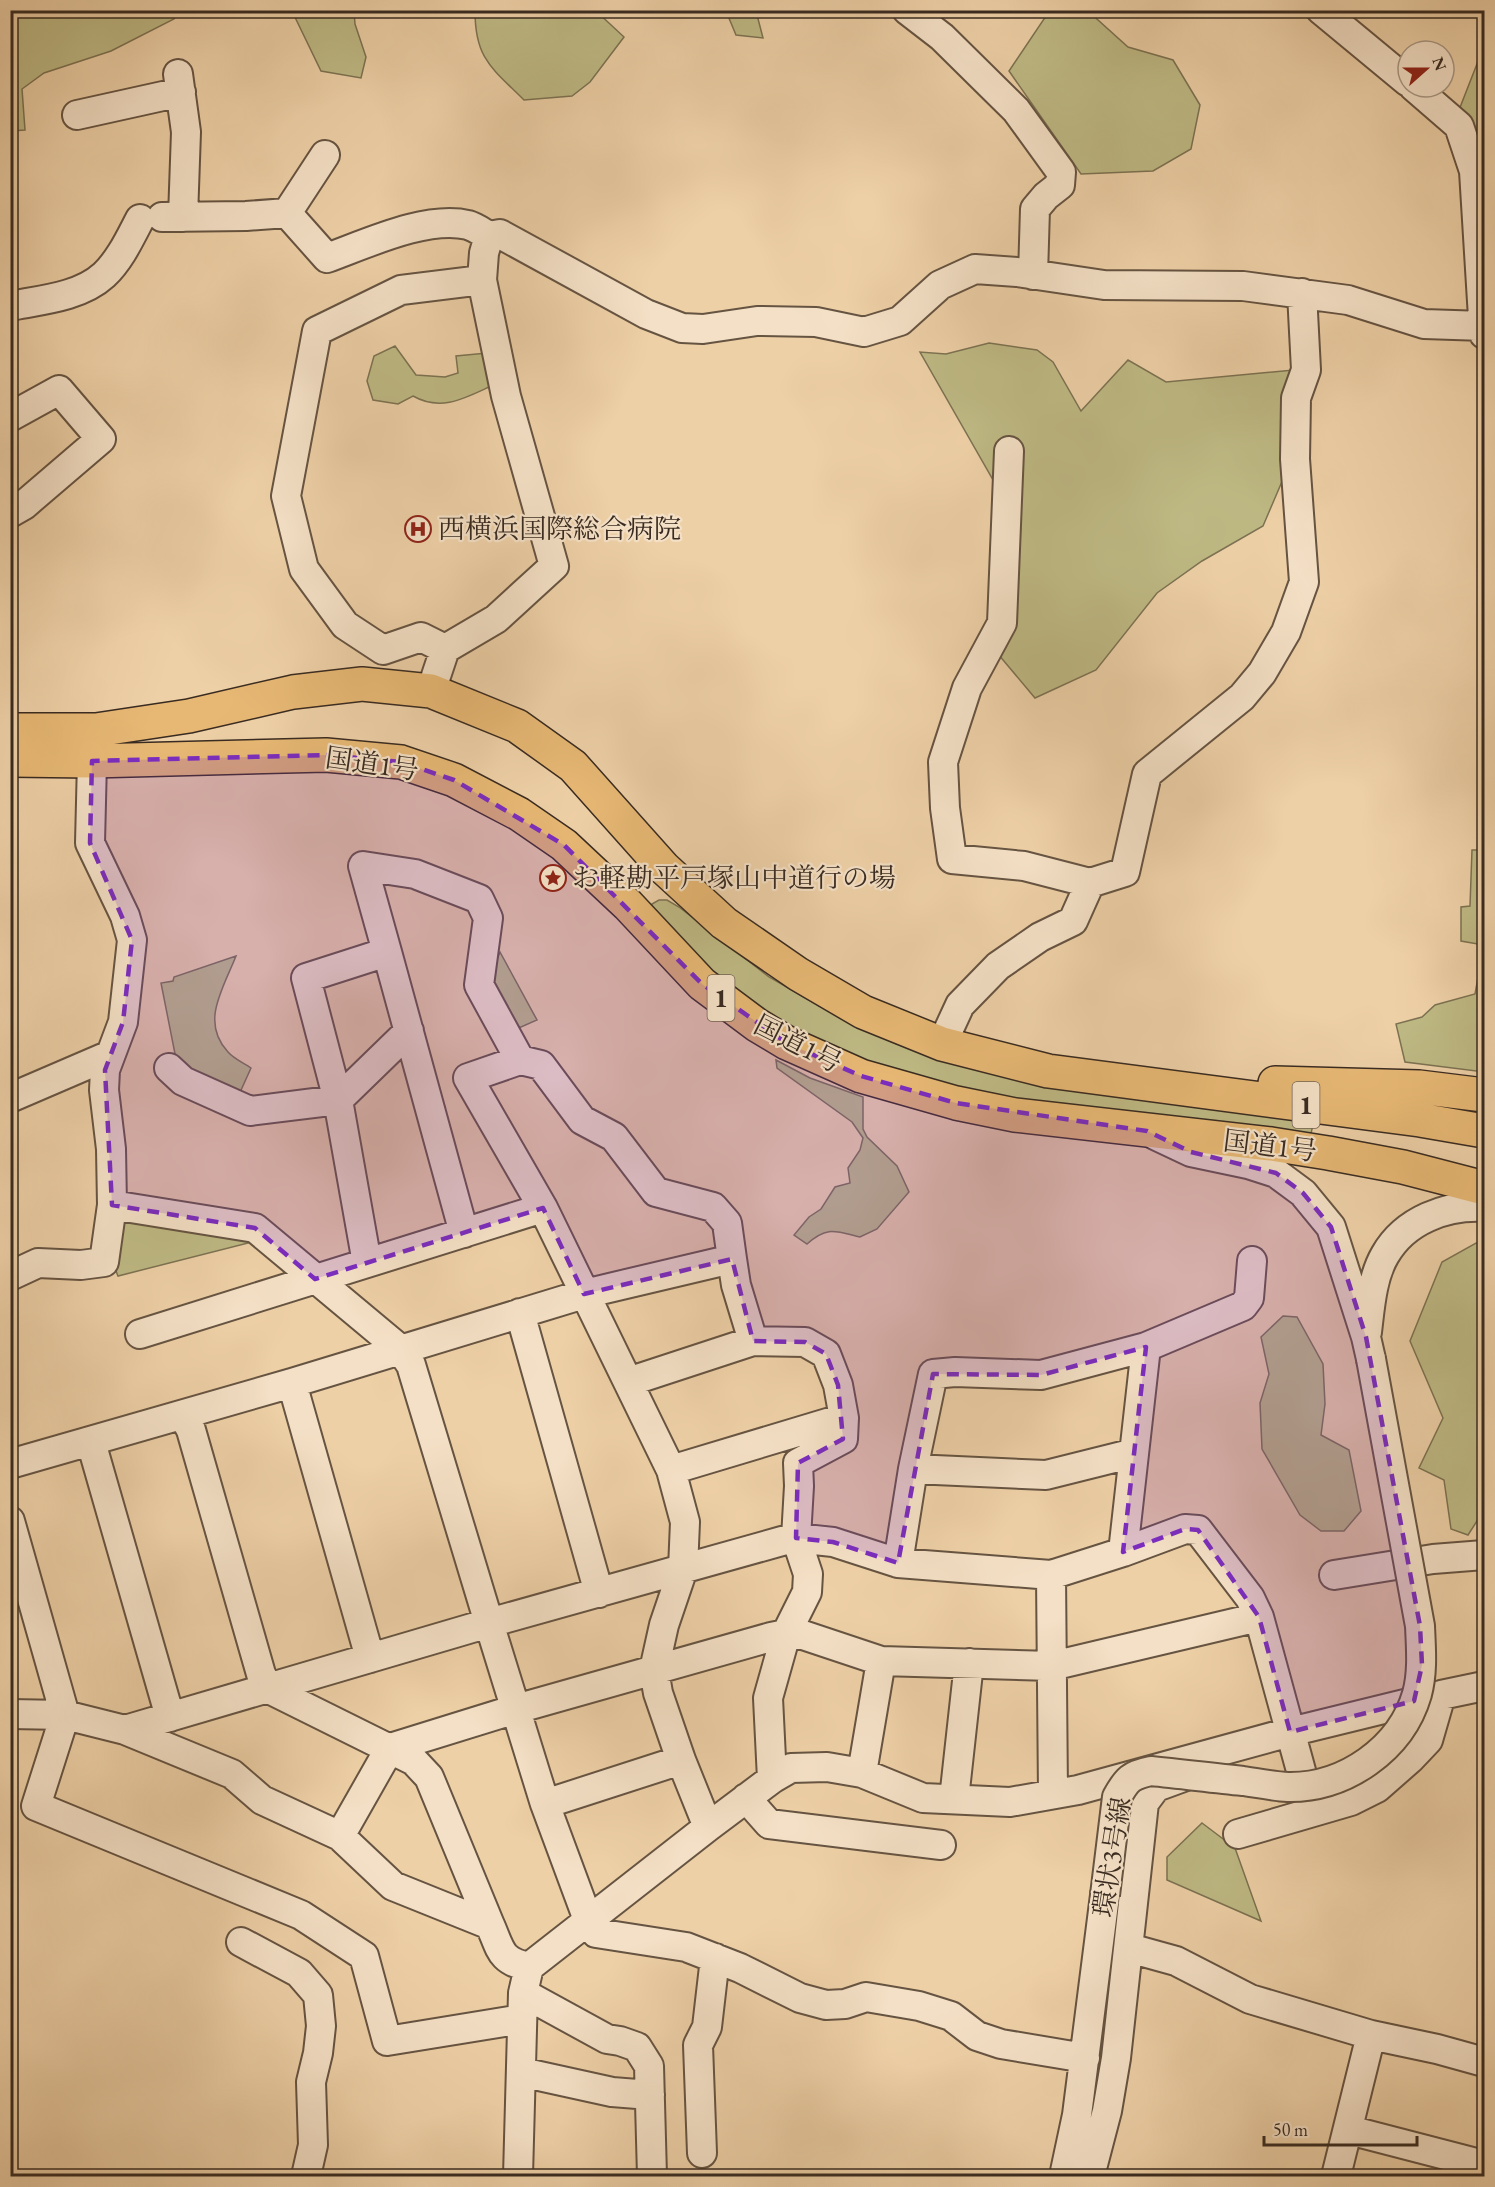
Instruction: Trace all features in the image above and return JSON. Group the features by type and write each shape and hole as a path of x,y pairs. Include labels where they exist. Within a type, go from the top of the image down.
{"highway":[{"name":"国道1号","path":"10,730 96,730 189,716 293,692 362,684 431,691 517,726 573,766 664,868 724,923 798,974 863,1012 942,1044 1048,1071 1420,1120 1485,1131"},
{"name":"国道1号","path":"10,760 92,761 326,755 401,762 454,780 519,814 564,845 628,905 702,984 757,1025 787,1043 861,1076 956,1102 1015,1115 1271,1144 1403,1167 1485,1188"},
{"path":"628,905 664,868"},
{"name":"国道1号","path":"1126,1082 1385,1086 1485,1095"}],"street":[{"path":"907,10 942,37 1016,110 1061,172 1060,185 1035,209 1033,275"},
{"path":"1321,10 1396,72"},
{"path":"10,306 78,291 104,276 118,258 162,218 186,132 180,83 77,115"},
{"path":"287,213 327,258 404,231 437,224 470,226 489,236 500,234 646,314 682,328 703,329 757,321 816,322 864,332 900,321 940,285 975,269 1104,285 1243,286 1302,293 1348,300 1424,324 1484,330 1474,171 1459,126 1428,99"},
{"path":"287,213 325,155"},
{"path":"162,218 287,213"},
{"path":"431,691 445,649 496,619 554,566 506,396 482,280 484,254 489,236"},
{"path":"445,649 421,637 383,650 345,625 304,569 286,496 317,331 401,290 482,280"},
{"path":"1009,451 1002,623 967,688 943,762 945,808 952,859 1024,866 1090,884 1125,872 1147,774 1242,697 1262,673 1286,632 1304,582 1294,459 1296,398 1306,370 1302,293"},
{"path":"10,417 59,390 101,440 24,505 10,513"},
{"path":"10,1276 38,1263 81,1265 104,1262 112,1205 111,1149 104,1090 105,1070 123,1022 132,940 125,916 90,843 92,761"},
{"path":"464,1233 363,866 415,874 479,898 488,918 479,985 520,1060"},
{"path":"942,1044 960,1005 998,966 1040,937 1073,921 1090,884"},
{"path":"367,1263 338,1100 306,978 387,952"},
{"path":"169,1068 183,1081 250,1111 338,1100 408,1031"},
{"path":"10,1098 110,1055"},
{"path":"426,1093 520,1060 542,1065 582,1120 614,1137 656,1192 713,1207 727,1223 736,1285 753,1341"},
{"path":"468,1078 543,1208 671,1470 685,1522 683,1569 664,1625 654,1670 658,1693 681,1760 708,1827"},
{"path":"1147,1131 1191,1152 1248,1164 1276,1173 1303,1193 1331,1227 1368,1348 1420,1626 1422,1665 1417,1695 1404,1725 1387,1746 1366,1764 1345,1775 1289,1787 1188,1775"},
{"path":"112,1205 255,1228 400,1349 411,1365 545,1803 588,1920 596,1933 686,1947 740,1968 800,1998 826,2005 845,2004 866,1997 919,2006 951,2016 976,2036 1001,2044 1084,2058"},
{"path":"1368,1348 1376,1277 1385,1255 1400,1236 1418,1221 1442,1211 1469,1206 1485,1207"},
{"path":"140,1334 543,1208"},
{"path":"10,1464 292,1383 584,1294 732,1259"},
{"path":"898,1563 913,1469 933,1374 954,1372 1041,1375 1146,1347 1243,1306 1249,1298 1252,1261"},
{"path":"520,1313 599,1593"},
{"path":"628,1382 753,1341 805,1342 826,1354 838,1385 844,1418 843,1439 798,1463 800,1486 796,1538 808,1574 807,1592 786,1634 768,1698 772,1779"},
{"path":"1123,1552 1146,1347"},
{"path":"292,1383 370,1658"},
{"path":"183,1415 191,1430 261,1674 269,1689 414,1761 429,1777 490,1925 504,1955 513,1964 525,1993 518,2176"},
{"path":"671,1470 844,1418"},
{"path":"91,1442 170,1717"},
{"path":"913,1469 1046,1475 1134,1453"},
{"path":"10,1521 65,1715 36,1806 301,1915 364,1956 387,2041 525,1993 588,1920 746,1798 792,1768 827,1767 862,1773 923,1798 1010,1802 1053,1794 1290,1732 1485,1686"},
{"path":"125,1730 489,1623 796,1538 833,1542 898,1563 1051,1575 1123,1552 1185,1528 1198,1530 1250,1598 1259,1617 1312,1811"},
{"path":"1334,1575 1433,1559 1485,1555"},
{"path":"1051,1575 1053,1794"},
{"path":"340,1836 390,1748 654,1670 786,1634 803,1635 881,1661 1052,1666 1259,1617"},
{"path":"862,1773 881,1661"},
{"path":"954,1799 969,1663"},
{"path":"1238,1834 1351,1801 1377,1788 1428,1740 1441,1695"},
{"path":"10,1714 65,1715 125,1730 232,1774 262,1800 340,1836 393,1886 490,1925"},
{"path":"545,1803 681,1760"},
{"name":"環状3号線","path":"1064,2176 1077,2115 1118,1797 1124,1784 1136,1774 1151,1771 1188,1775"},
{"name":"環状3号線","path":"1090,2176 1107,2111 1114,2069 1144,1803 1156,1787 1188,1775"},
{"path":"746,1798 769,1824 941,1845"},
{"path":"241,1942 299,1973 318,1995 321,2026 318,2053 310,2082 313,2145 306,2176"},
{"path":"1129,1948 1176,1961 1250,1999 1371,2035 1485,2062"},
{"path":"702,2153 699,2045 707,2026 715,1958"},
{"path":"525,1993 607,2039 637,2047 649,2066 652,2176"},
{"path":"1336,2176 1371,2035"},
{"path":"521,2072 612,2092 650,2095"},
{"path":"1349,2130 1485,2165"}],"highlighted area":[{"path":"326,755 401,762 454,780 564,845 702,984 787,1043 861,1076 956,1103 1147,1131 1191,1152 1276,1173 1303,1193 1331,1227 1366,1337 1420,1626 1422,1665 1414,1701 1290,1732 1259,1617 1198,1530 1185,1529 1123,1552 1146,1347 1041,1375 933,1374 898,1563 833,1542 796,1538 798,1463 843,1439 838,1385 826,1354 805,1342 753,1341 732,1259 584,1294 543,1208 315,1279 255,1228 112,1205 105,1070 123,1022 132,940 90,843 92,761"}],"shaded area":[{"path":"11,10 180,11 174,19 111,51 44,73 22,89 25,130 11,131"},
{"path":"1050,10 1088,11 1128,47 1173,60 1200,105 1191,149 1153,171 1081,174 1009,71"},
{"path":"292,11 354,11 355,24 366,57 361,78 321,71"},
{"path":"475,11 596,11 624,37 590,82 572,96 524,100 487,62 478,41"},
{"path":"726,11 756,11 763,38 736,35"},
{"path":"1484,46 1484,168 1459,110"},
{"path":"989,343 1037,350 1053,362 1081,411 1128,360 1166,382 1304,369 1295,451 1263,526 1202,561 1157,593 1096,670 1035,698 998,654 1009,508 920,352 946,354"},
{"path":"395,346 416,375 445,377 458,373 456,356 487,353 491,386 462,399 443,403 423,401 413,396 398,404 373,400 367,381 374,356"},
{"path":"1472,850 1484,850 1484,945 1461,941 1461,907 1470,906"},
{"path":"659,900 667,900 679,907 769,977 830,1012 1314,1120 1310,1138 1025,1107 826,1049 745,1007 652,910 652,904"},
{"path":"1484,945 1484,1072 1405,1062 1396,1024 1422,1017 1435,1005 1475,994"},
{"path":"500,952 537,1020 512,1031 488,983"},
{"path":"236,956 220,993 215,1017 220,1041 230,1054 251,1068 237,1099 177,1064 161,983 173,981 174,977"},
{"path":"776,1060 810,1078 863,1097 863,1129 867,1137 897,1166 909,1192 877,1229 860,1237 832,1231 826,1232 807,1244 794,1235 809,1217 821,1209 835,1187 850,1183 848,1168 860,1150 863,1138 852,1122 777,1068"},
{"path":"119,1216 256,1241 118,1276 112,1261"},
{"path":"1476,1243 1484,1247 1484,1510 1468,1535 1451,1529 1444,1480 1419,1468 1443,1418 1410,1341 1442,1262"},
{"path":"1283,1316 1297,1317 1323,1364 1325,1404 1321,1435 1349,1450 1361,1511 1344,1531 1321,1531 1300,1515 1262,1449 1260,1403 1269,1374 1261,1337"},
{"path":"1202,1823 1235,1848 1261,1921 1167,1880 1167,1857"}],"place":[{"name":"西横浜国際総合病院","path":"418,529"},
{"name":"お軽勘平戸塚山中道行の場","path":"553,878"}]}
